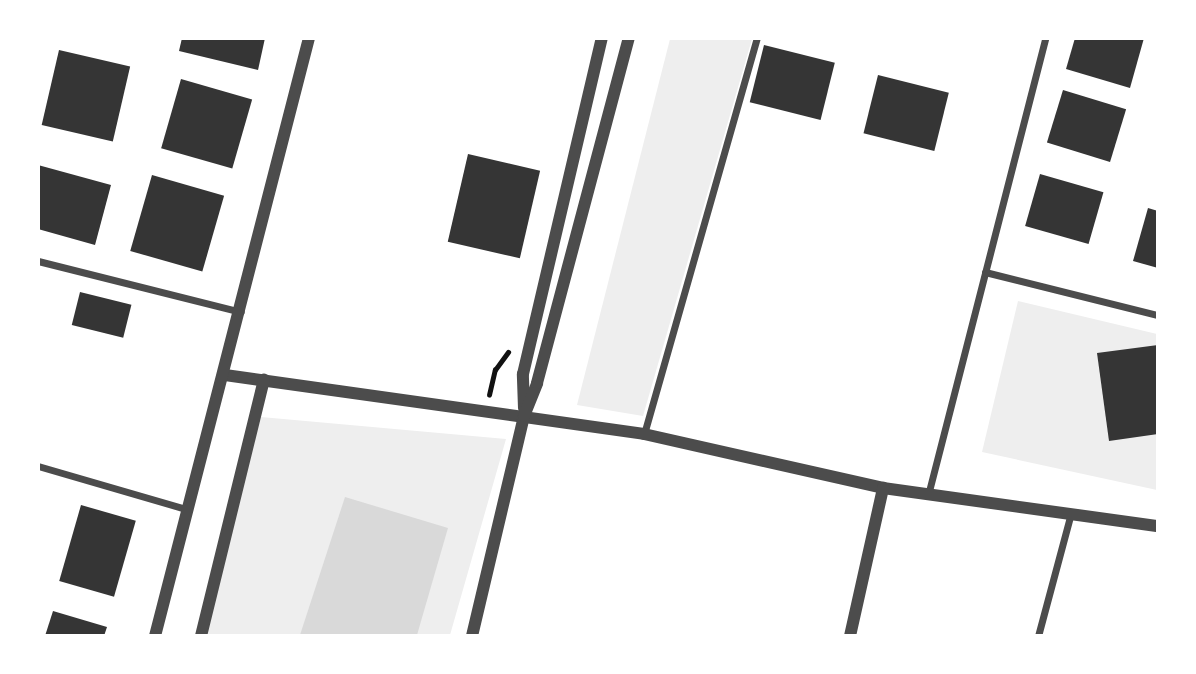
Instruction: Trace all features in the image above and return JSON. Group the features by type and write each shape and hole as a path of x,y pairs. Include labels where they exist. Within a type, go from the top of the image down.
{"street":[{"path":"155,635 242,312 309,38"},
{"path":"524,416 523,374 602,38"},
{"path":"472,635 524,416 541,370 629,38"},
{"path":"644,434 757,38"},
{"path":"928,496 1045,38"},
{"path":"38,261 242,312"},
{"path":"985,272 1157,315"},
{"path":"225,374 644,434 883,488 1157,526"},
{"path":"201,635 264,380"},
{"path":"38,466 189,510"},
{"path":"850,635 883,488"},
{"path":"1038,635 1072,513"}],"shaded area":[{"path":"670,39 752,39 643,416 577,405"},
{"path":"1018,301 1157,334 1157,490 982,452"},
{"path":"261,417 506,439 450,635 198,636"},
{"path":"345,497 448,528 417,635 300,635"}],"building":[{"path":"182,38 265,38 258,70 179,51"},
{"path":"1075,38 1144,38 1130,88 1066,69"},
{"path":"764,45 835,63 821,120 750,102"},
{"path":"59,50 130,66 113,141 42,125"},
{"path":"878,75 949,93 934,151 863,133"},
{"path":"181,79 252,99 232,169 161,148"},
{"path":"1063,90 1126,109 1110,162 1047,143"},
{"path":"468,154 540,171 520,258 448,242"},
{"path":"38,165 111,185 95,245 38,229"},
{"path":"1040,174 1103,192 1089,244 1025,226"},
{"path":"152,175 224,196 202,272 130,251"},
{"path":"1148,208 1158,211 1158,268 1133,261"},
{"path":"80,292 131,305 123,338 72,325"},
{"path":"1158,345 1158,434 1109,441 1097,353"},
{"path":"81,505 136,521 114,597 59,581"},
{"path":"53,611 107,627 104,636 45,636"}]}
